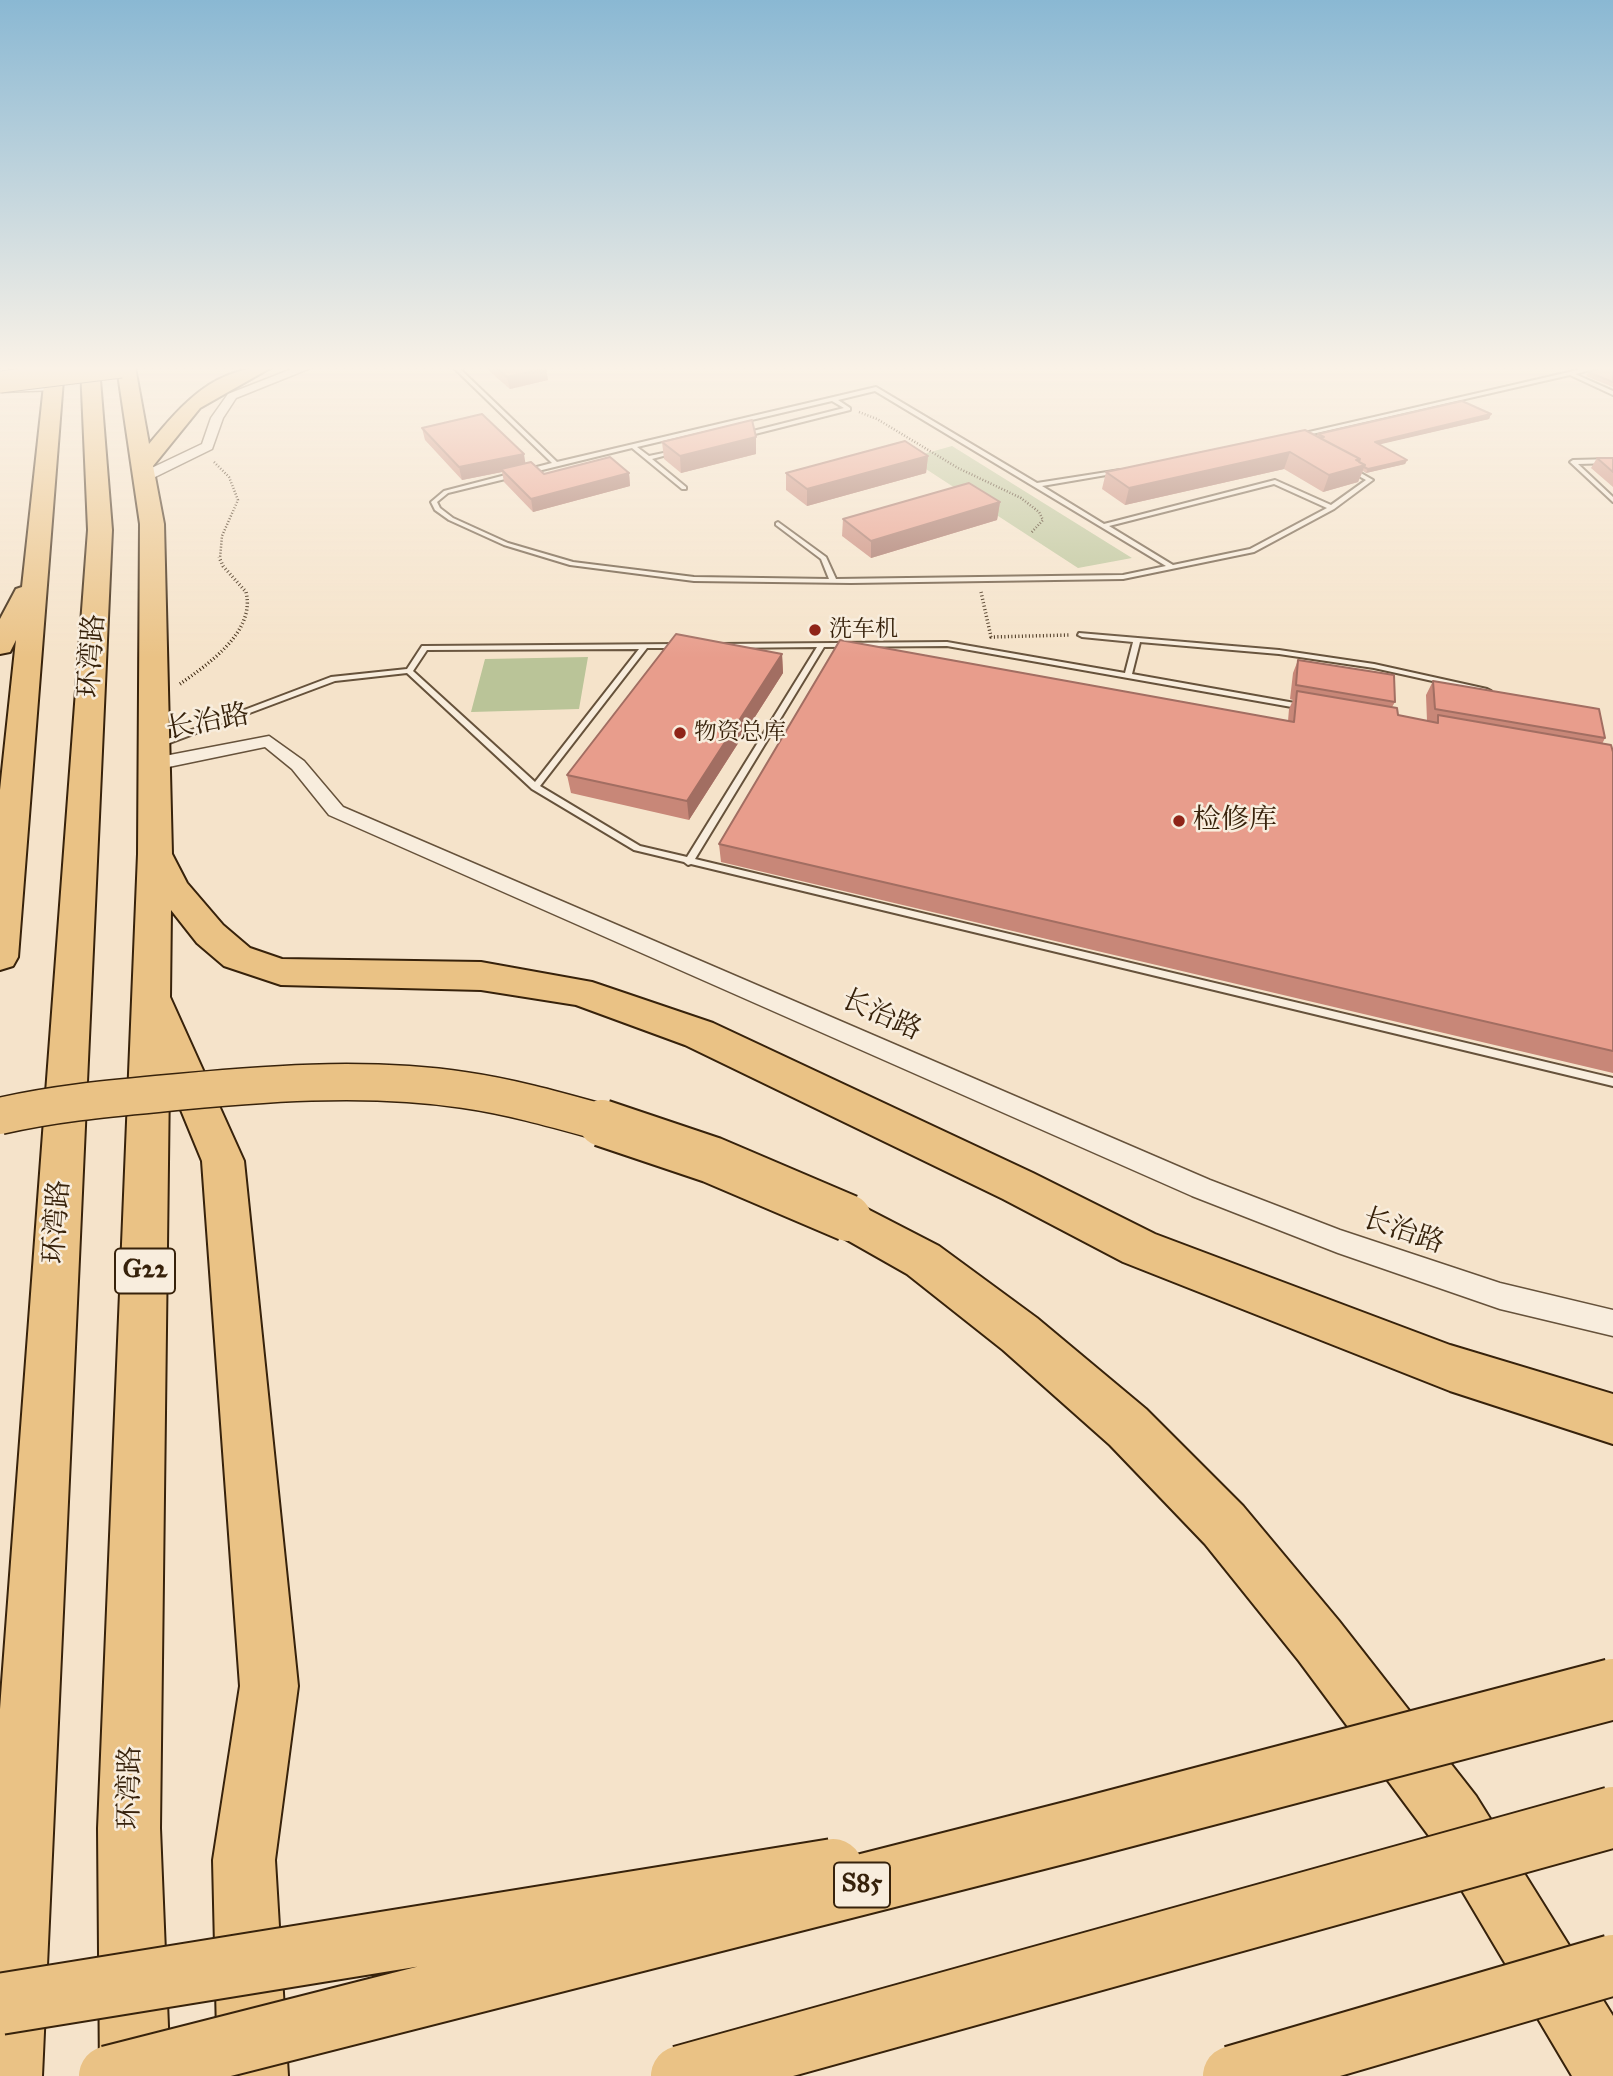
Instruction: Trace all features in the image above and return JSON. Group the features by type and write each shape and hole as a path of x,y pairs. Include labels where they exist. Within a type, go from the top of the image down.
{"highway":[{"path":"0,957 46,464"},
{"name":"环湾路","path":"7,2076 100,530 83,464"},
{"name":"环湾路","path":"135,2076 129,1828 155,854 152,524 142,464"},
{"path":"143,472 149,464"},
{"path":"0,646 37,567"},
{"path":"155,854 174,890 210,934 237,957 281,972 481,976 579,992 699,1034 1018,1186 1139,1248 1450,1368 1613,1419"},
{"path":"153,997 223,1161 269,1686 244,1860 254,2076"},
{"path":"0,1116 91,1101 258,1087 428,1086 519,1100 643,1134 757,1176 848,1219 923,1261 1020,1334 1128,1427 1224,1525 1319,1641 1454,1818 1611,2076"},
{"name":"S85","path":"109,2076 1080,1829 1613,1689"},
{"path":"681,2076 1613,1817"},
{"path":"0,2004 1080,1829"},
{"path":"1233,2076 1613,1965"}],"street":[{"path":"143,472 163,464"},
{"name":"长治路","path":"154,737 269,741 298,765 336,811 1201,1188 1338,1241 1500,1296 1613,1322"}],"lane":[{"path":"556,464 446,492 434,502 437,509 451,519 506,544 572,564 694,579 1123,577 1252,551 1332,508 1370,480 1342,464"},
{"path":"656,464 684,488"},
{"path":"1000,464 1170,566"},
{"path":"1575,464 1613,500"},
{"path":"1032,483 1041,486 1120,471"},
{"path":"1103,526 1275,482 1332,508"},
{"path":"778,524 824,558 833,580"},
{"path":"1082,635 1279,652 1374,666 1496,692"},
{"path":"1128,676 1137,640"},
{"path":"713,646 947,644 1316,709"},
{"path":"688,862 822,645"},
{"path":"535,787 645,646"},
{"path":"409,671 425,648 686,646"},
{"path":"154,737 334,679 409,671 535,787 638,848 1613,1082"}],"path":[{"path":"154,737 240,630 248,600 245,590 223,567 218,555 221,534 237,515 238,497 229,477 217,464"},
{"path":"950,464 1029,503 1043,520 1031,533"},
{"path":"979,587 991,637 1082,635"}],"green space":[{"path":"918,464 981,464 1132,558 1078,568"},
{"path":"588,657 579,709 471,712 485,659"}],"building":[{"path":"533,464 544,474 583,464 618,464 629,473 531,499 501,469"},
{"path":"820,464 899,464 807,489 786,473"},
{"path":"1144,464 1237,464 1129,488 1106,472"},
{"path":"1310,464 1365,465 1329,475"},
{"path":"1363,464 1390,464 1368,469"},
{"path":"1604,464 1613,464 1613,472"},
{"path":"969,483 1000,502 871,541 843,519"},
{"name":"物资总库","path":"676,634 782,654 687,801 567,775"},
{"name":"检修库","path":"840,640 1294,722 1297,691 1397,708 1398,715 1438,723 1438,715 1611,745 1613,1051 719,844"},
{"path":"1298,660 1394,675 1395,702 1296,685"},
{"path":"1433,681 1599,709 1605,738 1435,709"}],"place":[{"name":"洗车机","path":"815,630"},
{"name":"物资总库","path":"680,733"},
{"name":"检修库","path":"1179,821"}]}
